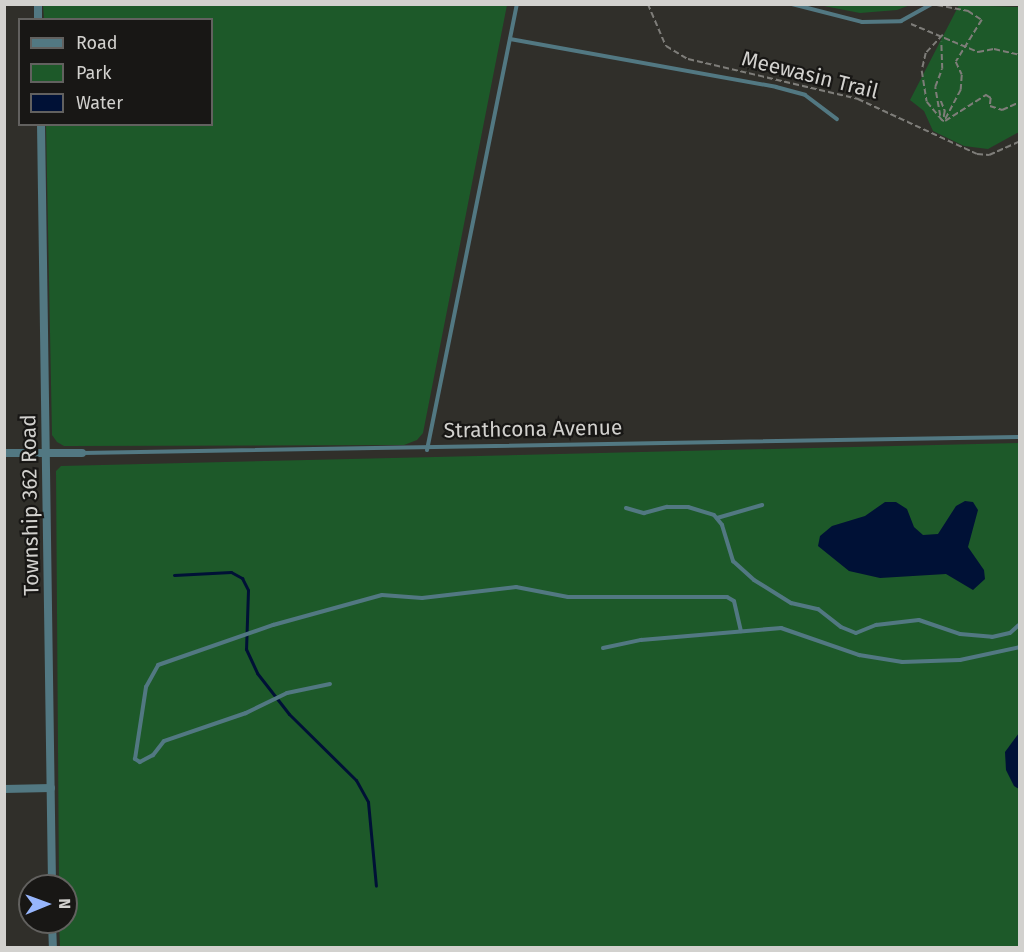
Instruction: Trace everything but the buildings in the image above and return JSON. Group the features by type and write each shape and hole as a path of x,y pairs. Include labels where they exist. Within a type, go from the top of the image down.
{"street":[{"name":"Township 362 Road","path":"40,126 48,453 52,874"},
{"name":"Strathcona Avenue","path":"4,453 82,453"},
{"path":"4,789 51,788"}],"lane":[{"path":"427,450 517,4"},
{"path":"792,4 862,22 901,21 934,4"},
{"path":"510,39 776,87 805,96 837,119"},
{"name":"Strathcona Avenue","path":"82,453 427,450 1020,437"},
{"path":"626,508 644,513 667,507 688,507 717,518 762,506"},
{"path":"717,518 733,561 754,580 791,603 818,609 841,627 856,633 876,625 919,621 960,634 992,637 1010,633 1020,624"},
{"path":"330,684 287,693 246,713 164,741 153,755 140,762 135,759 146,687 158,665 273,624 382,595 422,598 516,587 568,597 727,597 735,601 741,631"},
{"path":"603,648 640,640 780,628 859,655 902,662 960,660 1020,647"}],"path":[{"name":"Meewasin Trail","path":"648,4 666,46 688,59 858,99 977,154 989,155 1020,141"},
{"path":"934,4 968,11 982,20 968,47 956,62 962,75 961,90 944,122"},
{"path":"901,21 944,34 978,52 994,49 1020,55"},
{"path":"944,34 941,40 926,53 922,71 926,81 924,96 944,122"},
{"path":"941,40 942,69 935,87 945,111 944,122"},
{"path":"944,122 986,95 991,98 990,106 1002,110 1020,102"},
{"path":"940,100 940,117"}],"green space":[{"path":"43,5 507,5 423,433 417,440 404,445 64,446 57,442 52,435 46,126 213,126 213,18 44,18"},
{"path":"819,5 910,5 897,10 860,13"},
{"path":"959,5 1019,7 1019,132 988,149 964,146 933,131 924,111 910,100"},
{"path":"1019,443 1019,947 60,947 59,934 78,934 78,874 59,874 56,471 61,466"}],"water":[{"path":"965,501 973,502 978,510 968,547 984,570 985,579 973,590 946,574 880,578 849,571 818,546 820,536 832,526 865,516 885,502 896,502 907,509 914,527 923,535 938,534 956,506"},
{"path":"1019,733 1019,789 1014,786 1006,770 1005,752"}],"waterway":[{"path":"174,575 231,572 242,578 248,590 246,649 257,673 289,714 356,780 368,802 376,886"}]}
